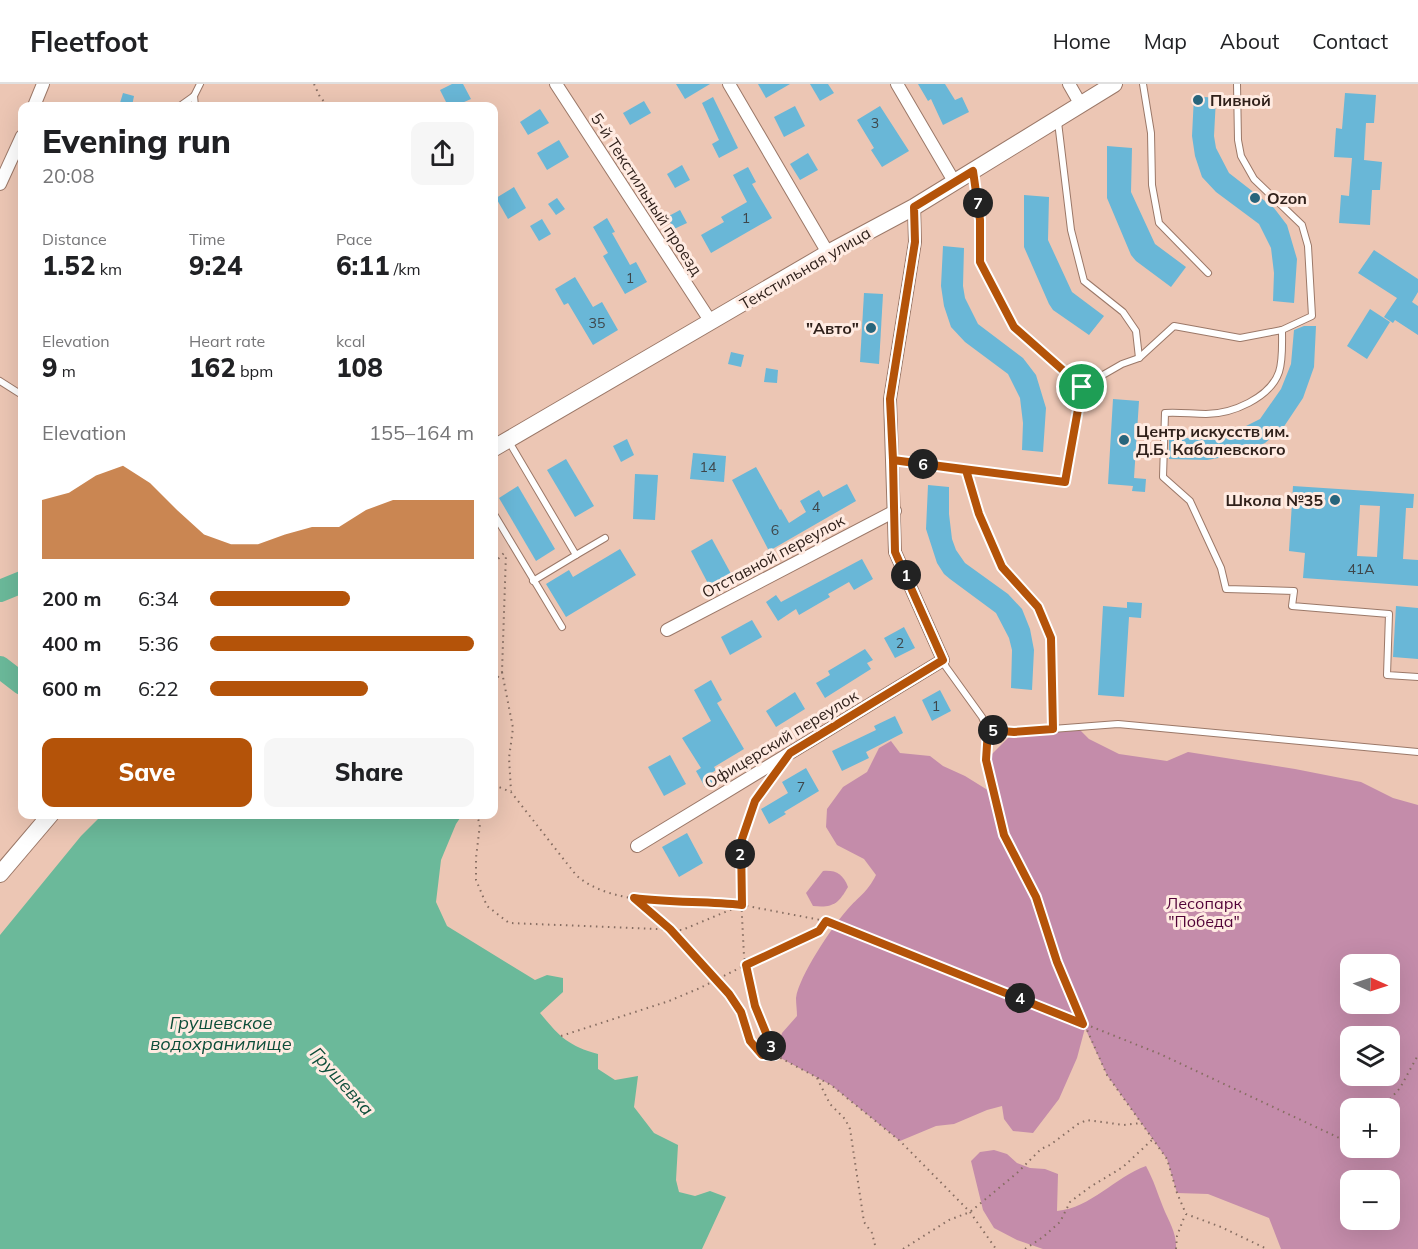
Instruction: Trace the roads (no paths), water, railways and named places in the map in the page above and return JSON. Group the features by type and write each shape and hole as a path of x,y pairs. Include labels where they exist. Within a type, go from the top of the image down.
{"main road":[{"name":"Текстильная улица","path":"500,444 828,253 955,183 1113,84"},
{"path":"0,874 47,819"}],"street":[{"path":"36,102 43,84"},
{"name":"5-й Текстильный проезд","path":"556,84 711,322"},
{"path":"729,84 828,253"},
{"path":"897,84 955,183"},
{"path":"1069,84 1081,105"},
{"path":"0,184 18,145"},
{"path":"914,207 915,242 890,399 895,552 943,660"},
{"name":"Отставной переулок","path":"667,630 895,511"},
{"name":"Офицерский переулок","path":"637,846 943,660"}],"lane":[{"path":"186,102 194,96 200,84"},
{"path":"1143,84 1151,133 1152,185 1159,223 1208,273"},
{"path":"893,460 1065,482 1082,387 1122,364 1138,358 1174,326 1240,338 1282,330 1312,316 1308,246 1302,225 1254,179 1241,156 1238,140 1237,84"},
{"path":"194,96 195,102"},
{"path":"1057,119 1071,230 1084,281 1123,312 1136,331 1138,358"},
{"path":"973,171 980,220 980,262 1014,327 1082,387"},
{"path":"1282,330 1279,373 1262,397 1238,408 1208,414 1165,413 1163,477 1190,501 1221,568 1226,589 1294,591 1292,606 1389,614 1387,675 1418,677"},
{"path":"0,381 18,390"},
{"path":"500,444 576,555"},
{"path":"966,470 979,514 1002,567 1038,607 1051,638 1053,729"},
{"path":"498,521 562,627"},
{"path":"533,581 605,538"},
{"path":"943,660 982,717 988,730 1014,732 1118,724 1418,752"}],"water":[{"name":"Грушевское водохранилище","path":"98,819 459,819 441,860 436,902 447,926 535,980 547,975 563,978 563,992 540,1013 571,1044 598,1054 598,1069 615,1080 638,1076 634,1107 654,1133 678,1145 676,1180 679,1192 695,1196 710,1191 726,1197 702,1249 0,1249 0,935 81,836"}],"waterway":[{"path":"0,591 18,584"},
{"name":"Грушевка","path":"0,667 18,681"}],"place":[{"name":"Пивной","path":"1198,100"},
{"name":"Ozon","path":"1255,198"},
{"name":"\"Авто\"","path":"871,328"},
{"name":"Центр искусств им. Д.Б. Кабалевского","path":"1124,440"},
{"name":"Школа №35","path":"1335,500"}],"park label":[{"name":"Лесопарк \"Победа\"","path":"1204,912"}]}
